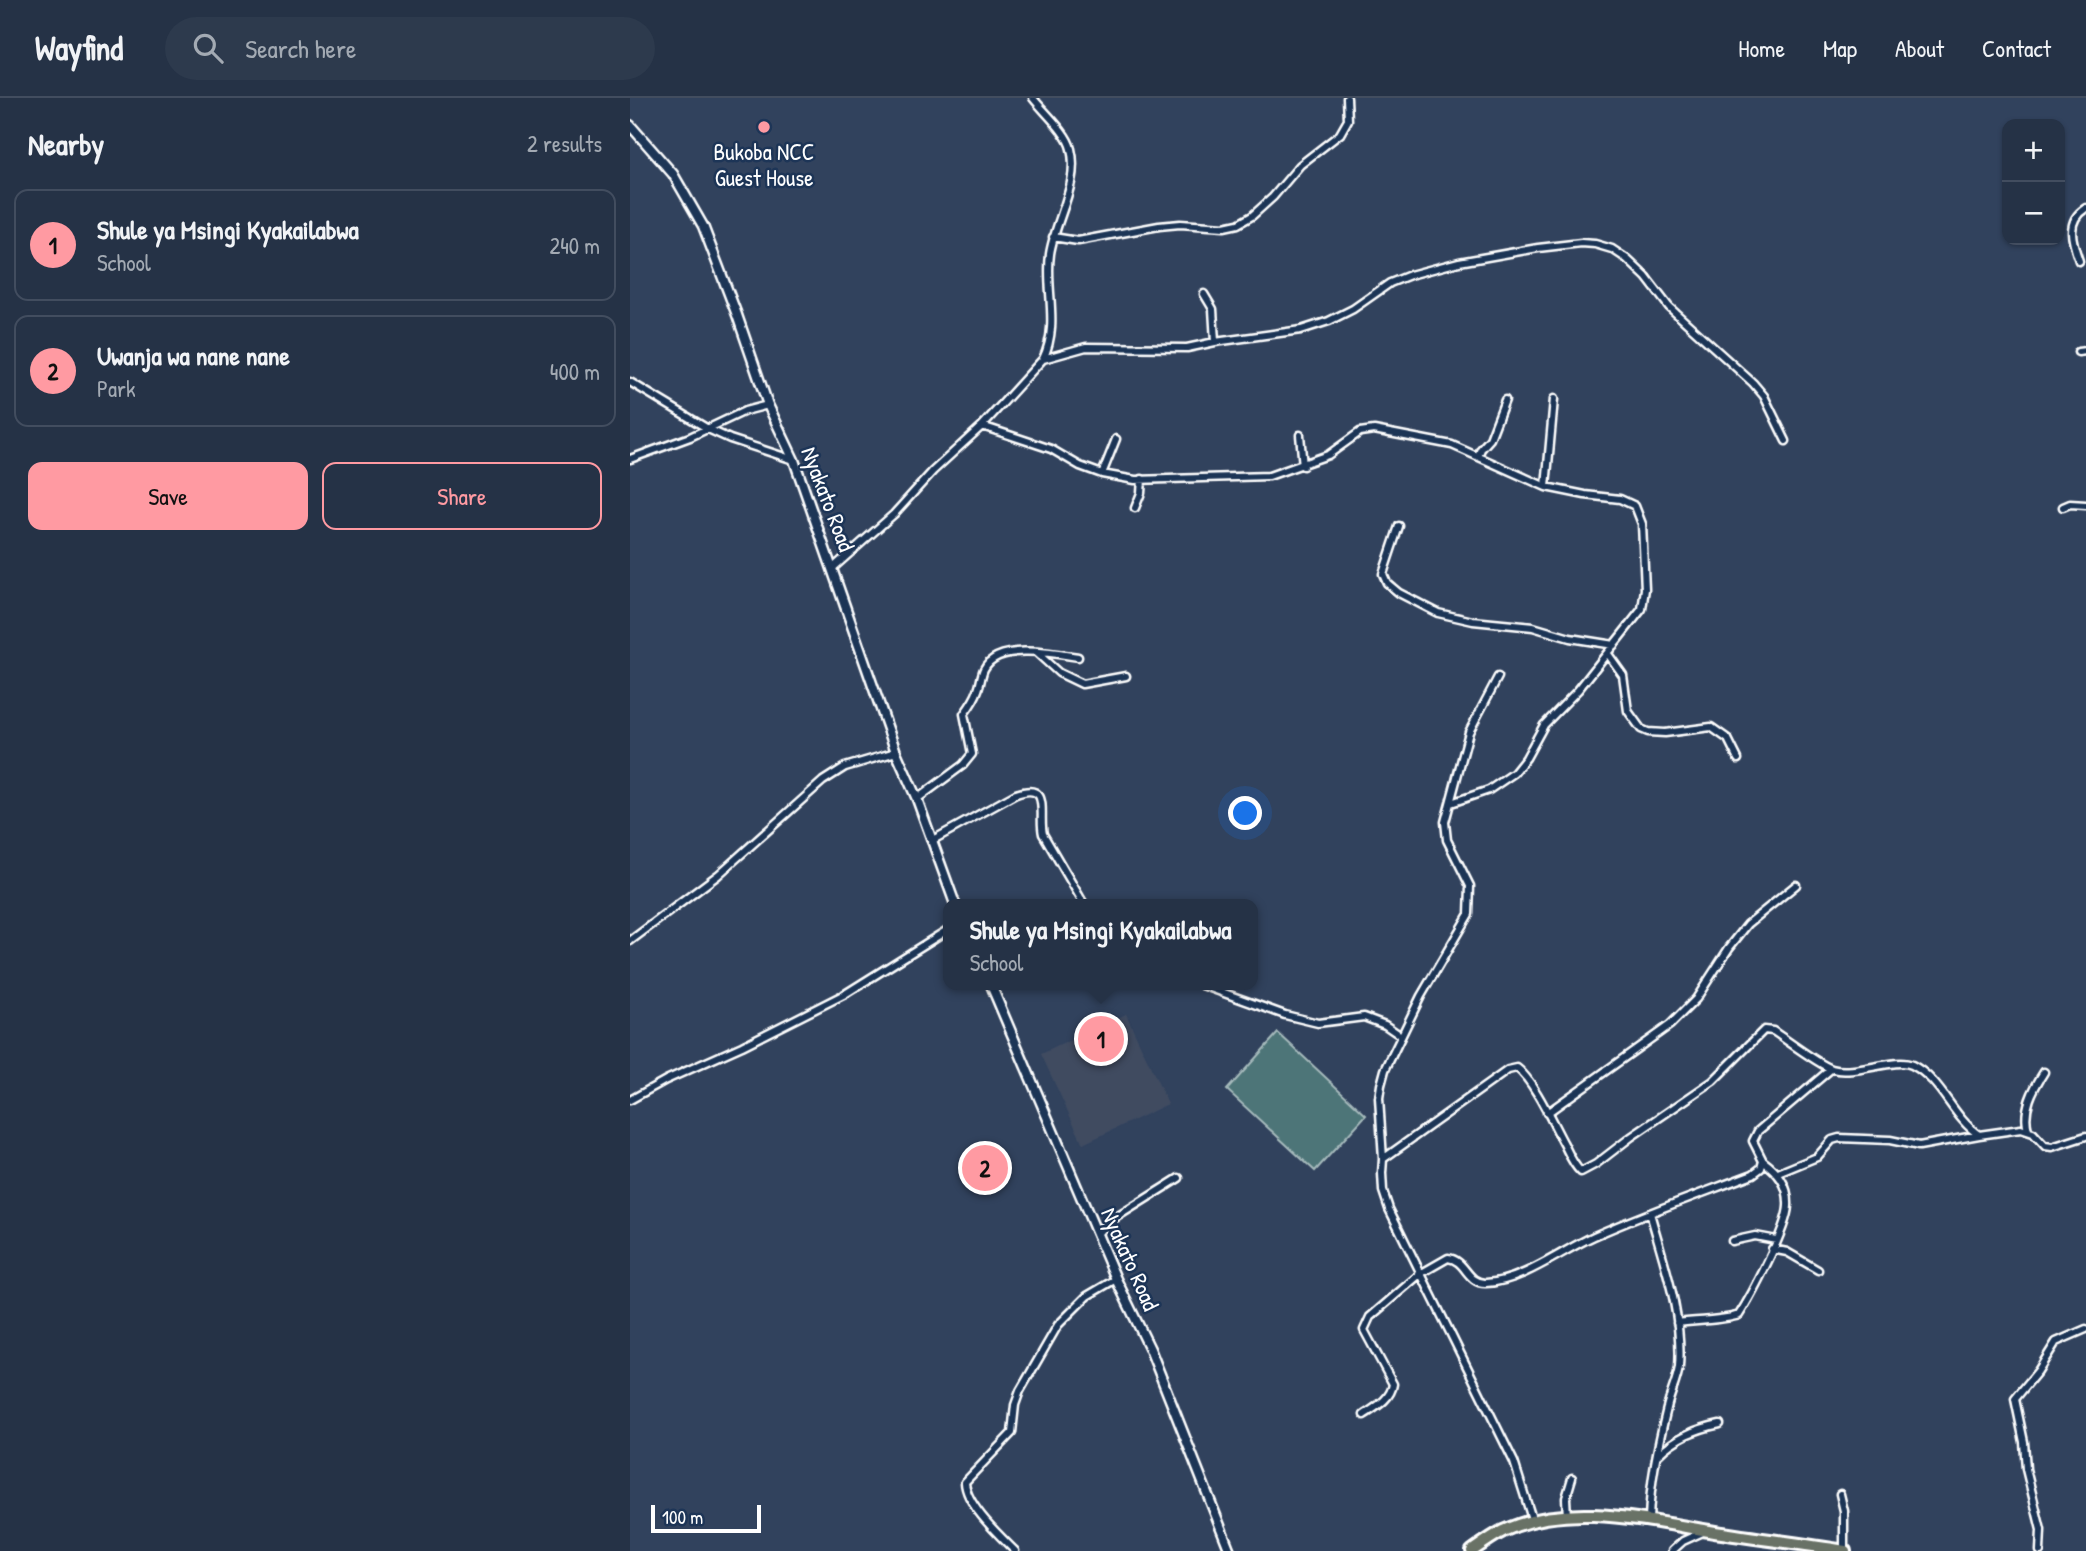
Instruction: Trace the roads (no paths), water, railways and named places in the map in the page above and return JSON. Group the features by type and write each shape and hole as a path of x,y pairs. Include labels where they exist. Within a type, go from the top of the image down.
{"highway":[{"path":"1472,1551 1504,1531 1533,1522 1567,1517 1614,1516 1844,1551"}],"street":[{"path":"833,568 886,521 933,471 982,426 1043,359 1053,324 1048,273 1053,237 1069,184 1072,153 1067,139 1032,98"},
{"path":"1053,237 1077,241 1159,226 1224,227 1238,224 1252,216 1273,197 1300,165 1340,134 1348,120 1347,98"},
{"name":"Nyakato Road","path":"630,125 673,174 703,226 768,405 794,460 896,752 917,799 953,899"},
{"path":"2079,261 2071,230 2077,214 2086,208"},
{"path":"1043,359 1086,347 1187,348 1311,327 1353,309 1390,283 1409,275 1459,262 1538,248 1595,244 1612,249 1626,259 1646,277 1669,307 1752,383 1764,396 1786,441"},
{"path":"1204,293 1213,309 1215,342"},
{"path":"2078,352 2086,351"},
{"path":"630,382 708,429 794,460"},
{"path":"1546,487 1554,399"},
{"path":"1478,456 1490,439 1505,400"},
{"path":"630,460 745,411 768,405"},
{"path":"982,426 1051,449 1080,466 1102,474 1142,480 1214,476 1260,478 1303,466 1328,455 1360,432 1374,429 1452,445 1546,487 1629,502 1639,512 1645,599 1638,615 1578,690 1544,725 1526,758 1514,773 1489,790 1451,803"},
{"path":"1300,435 1303,466"},
{"path":"1102,474 1116,439"},
{"path":"1135,508 1142,489 1142,480"},
{"path":"2063,507 2079,503 2086,505"},
{"path":"1399,526 1383,574 1391,587 1405,597 1438,613 1457,618 1533,627 1570,638 1614,645"},
{"path":"917,799 963,765 972,754 964,714 974,700 988,662 995,656 1010,652 1078,657"},
{"path":"1037,653 1059,673 1082,684 1126,676"},
{"path":"1608,654 1623,675 1628,711 1641,729 1665,733 1711,727 1728,739 1738,759"},
{"path":"1498,677 1469,733 1444,822 1447,840 1470,886 1469,914 1455,942 1438,964 1401,1036 1385,1070 1379,1097 1383,1191 1388,1209 1514,1462 1533,1522"},
{"path":"630,941 718,875 823,781 845,767 896,752"},
{"path":"931,841 1016,794 1026,790 1034,792 1040,797 1043,806 1043,834 1081,899"},
{"path":"1547,1113 1670,1025 1696,999 1748,924 1796,885"},
{"path":"630,1100 845,994 943,933"},
{"name":"Nyakato Road","path":"993,990 1116,1279 1150,1349 1230,1551"},
{"path":"1216,990 1318,1023 1364,1017 1385,1025 1401,1036"},
{"path":"1383,1158 1512,1068 1520,1070 1581,1172 1713,1081 1764,1030 1773,1031 1831,1069 1871,1068 1900,1063 1912,1065 1937,1086 1952,1108 1979,1135"},
{"path":"1677,1323 1739,1315 1764,1269 1788,1203 1778,1172 1763,1161 1753,1141 1758,1131 1831,1069"},
{"path":"2028,1130 2025,1116 2044,1072"},
{"path":"1778,1172 1817,1157 1832,1140 1839,1138 1890,1140 1919,1146 2021,1129 2028,1130 2049,1147 2086,1136"},
{"path":"1364,1415 1393,1389 1364,1330 1365,1325 1370,1317 1420,1274 1448,1258 1460,1263 1473,1280 1479,1283 1498,1281 1532,1269 1591,1237 1753,1174 1761,1168 1763,1161"},
{"path":"1097,1234 1107,1223 1179,1178"},
{"path":"1649,1520 1650,1489 1669,1399 1679,1367 1677,1323 1650,1213"},
{"path":"1732,1241 1755,1236 1776,1240"},
{"path":"1772,1250 1787,1252 1818,1270"},
{"path":"1015,1551 991,1526 967,1494 965,1482 1012,1433 1020,1391 1058,1325 1087,1296 1116,1279"},
{"path":"2040,1551 2041,1530 2026,1469 2015,1399 2038,1371 2056,1342 2086,1329"},
{"path":"1657,1456 1678,1438 1720,1424"},
{"path":"1567,1517 1566,1499 1572,1478"},
{"path":"1840,1494 1844,1511 1844,1551"},
{"path":"1672,1551 1683,1541 1706,1531"}],"place":[{"name":"Bukoba NCC Guest House","path":"764,127"},
{"name":"Shule ya Msingi Kyakailabwa","path":"1101,1039"},
{"name":"Uwanja wa nane nane","path":"985,1168"}]}
